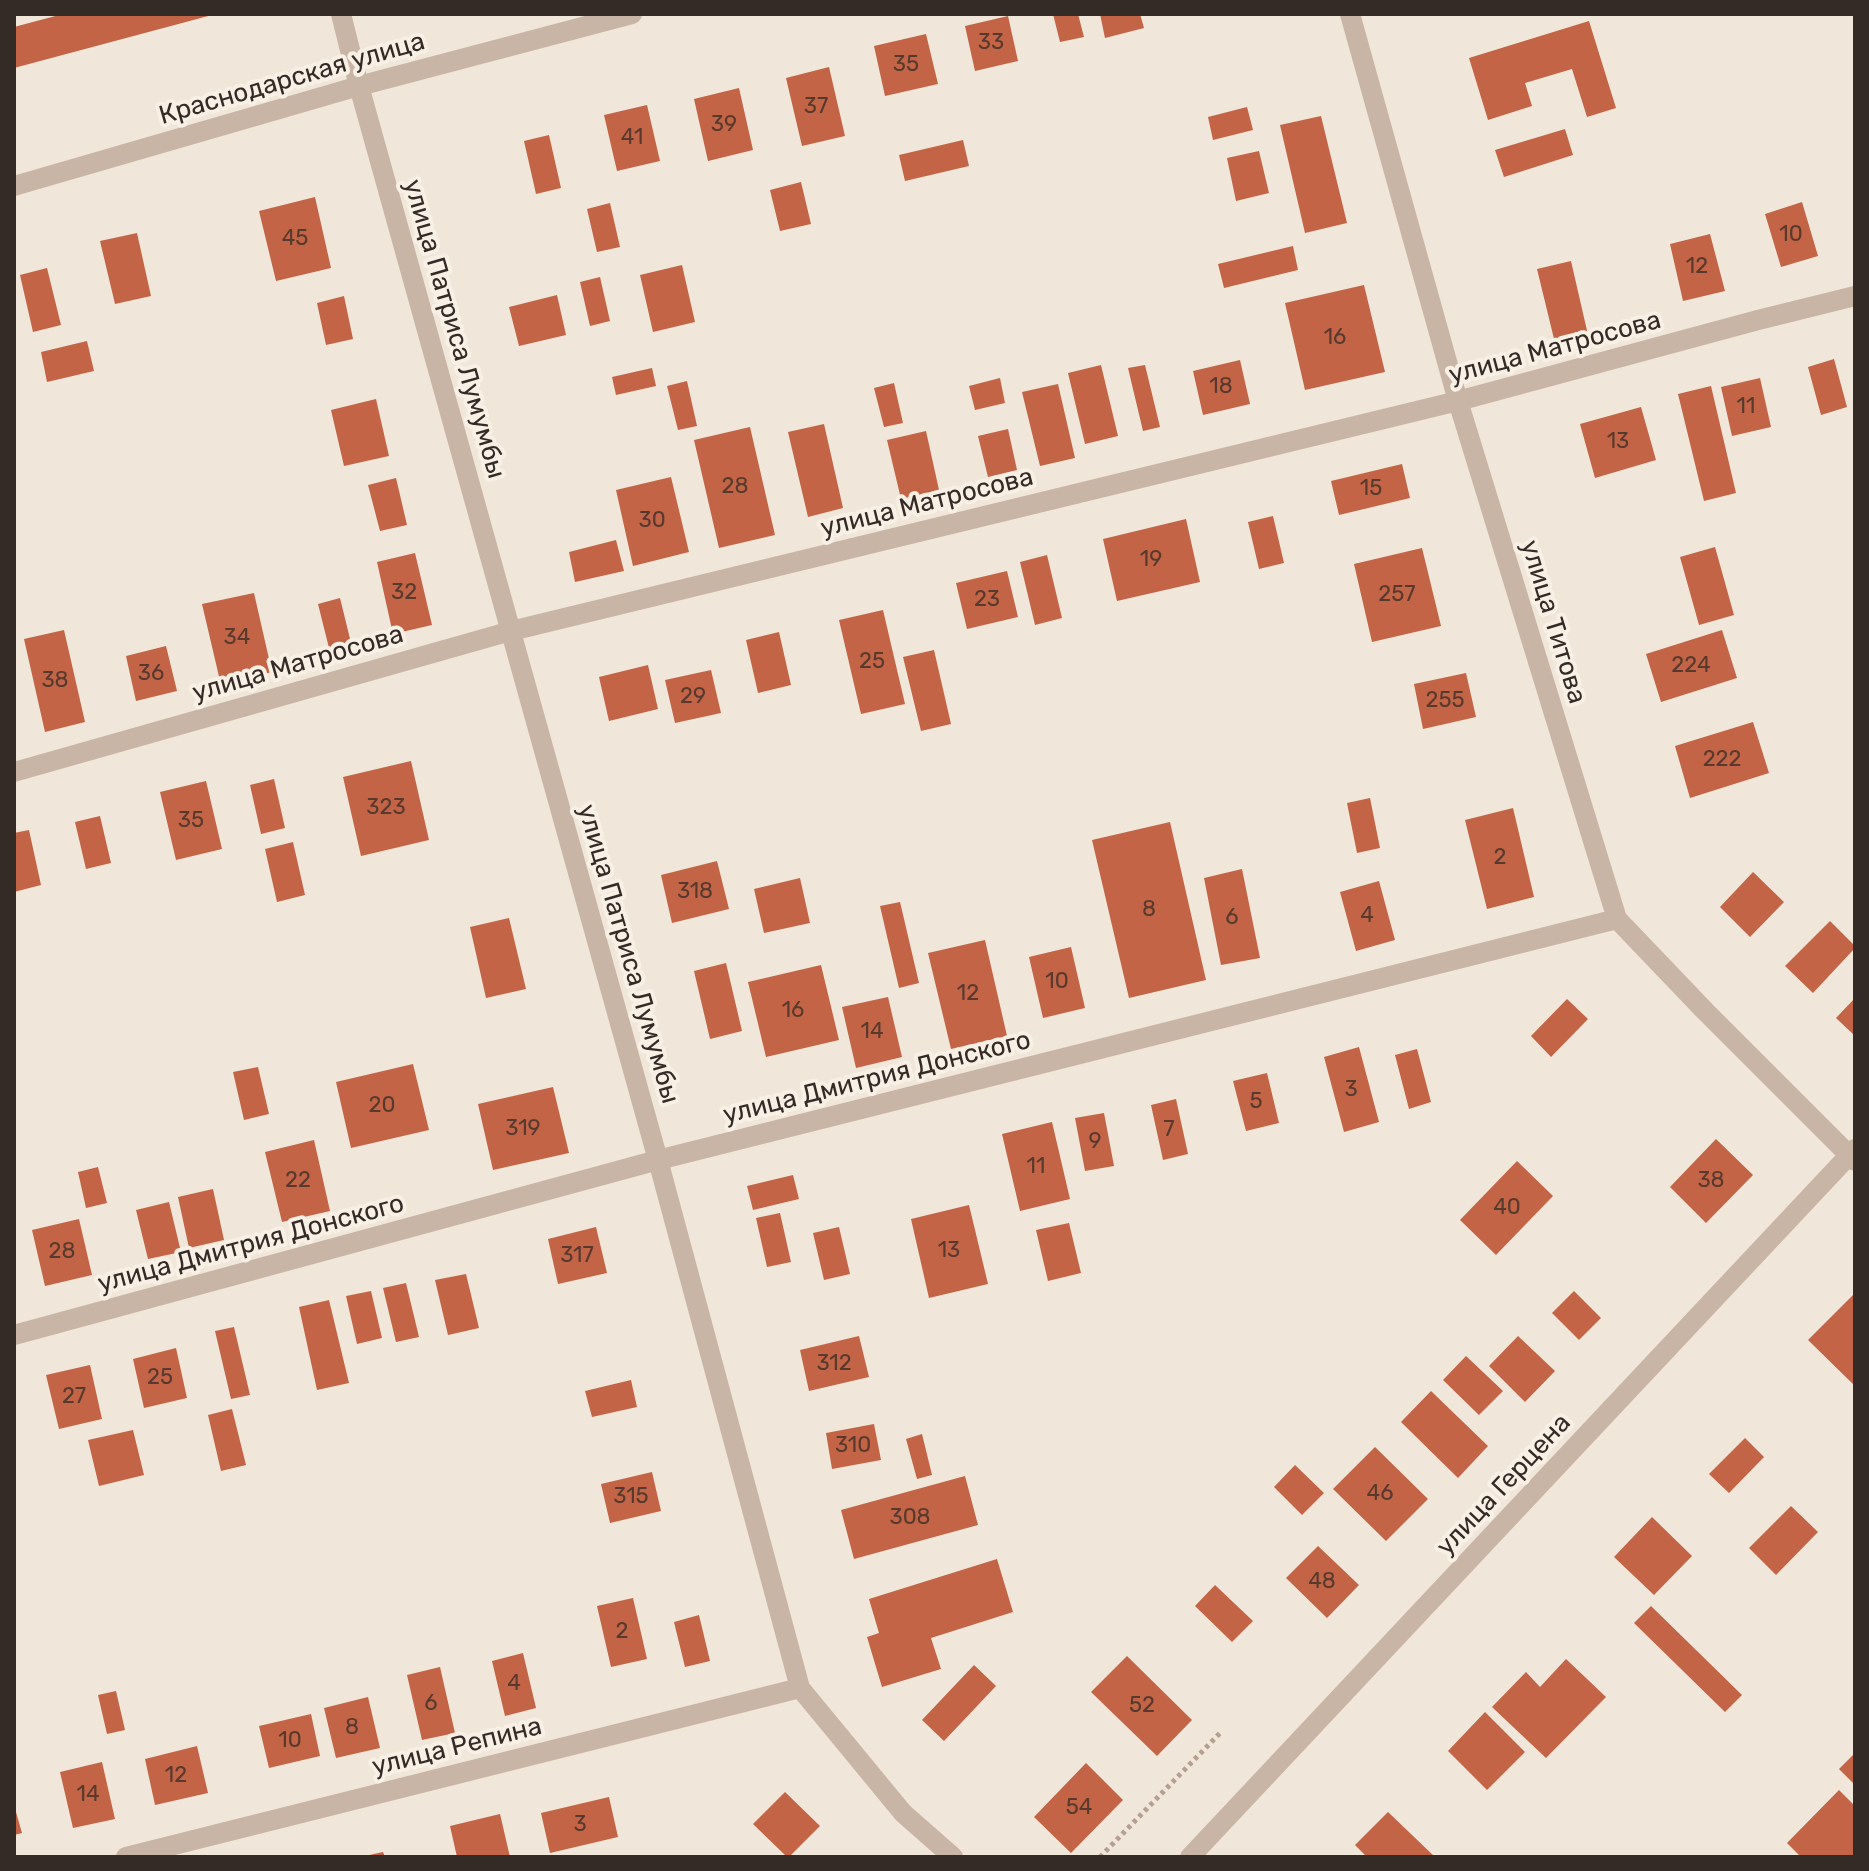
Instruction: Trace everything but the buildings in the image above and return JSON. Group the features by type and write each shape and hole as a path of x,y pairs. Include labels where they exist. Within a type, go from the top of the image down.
{"street":[{"name":"улица Патриса Лумумбы","path":"341,14 658,1160 800,1688 903,1813 953,1857"},
{"name":"Краснодарская улица","path":"14,186 359,86 632,14"},
{"name":"улица Титова","path":"1350,14 1458,401 1617,919 1705,1011 1853,1155"},
{"name":"улица Матросова","path":"14,772 511,631 1458,401 1855,296"},
{"name":"улица Дмитрия Донского","path":"14,1335 658,1160 1617,919"},
{"name":"улица Герцена","path":"1190,1857 1853,1155"},
{"name":"улица Репина","path":"126,1857 800,1688"}],"path":[{"path":"1100,1857 1222,1731"}]}
